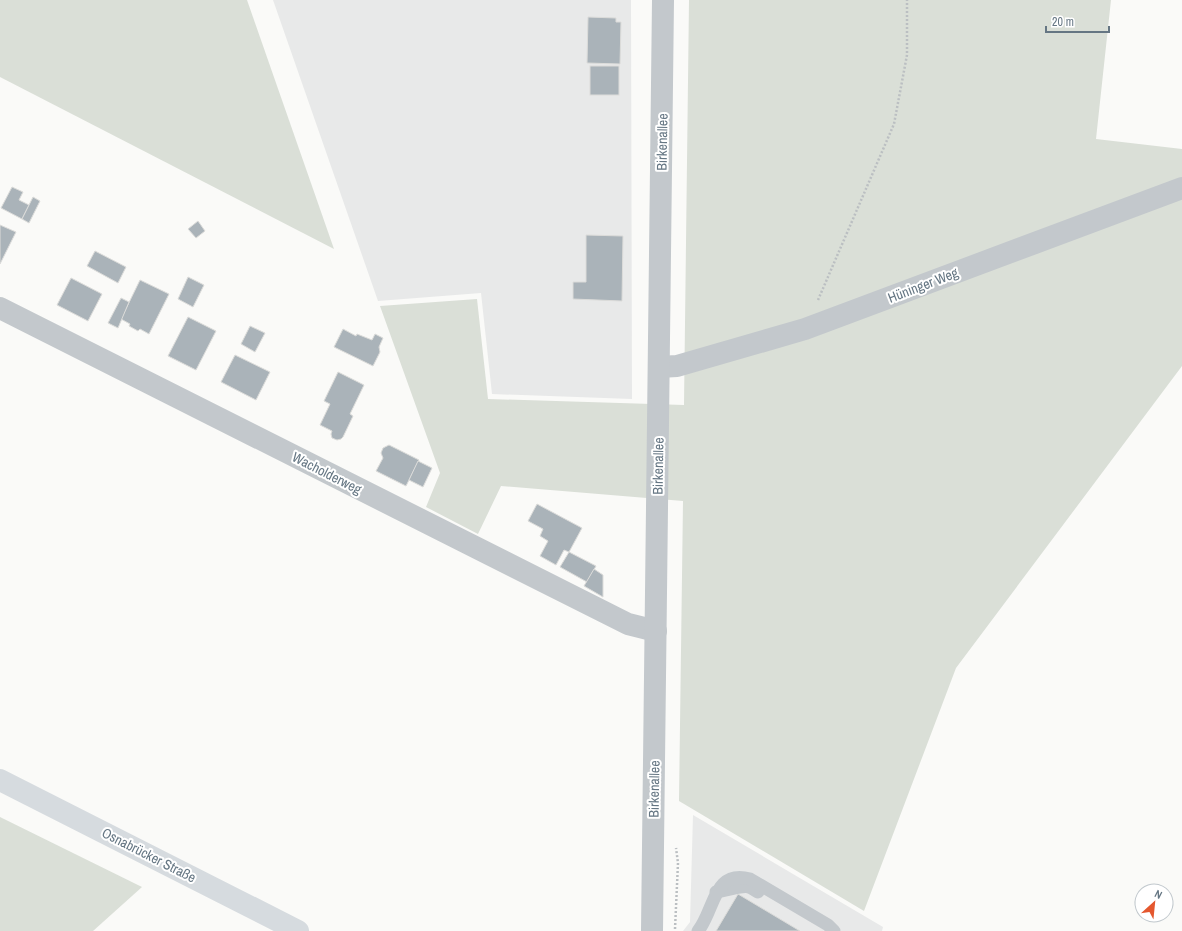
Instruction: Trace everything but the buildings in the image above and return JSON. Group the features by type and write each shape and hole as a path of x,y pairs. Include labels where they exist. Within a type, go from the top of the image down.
{"main road":[{"name":"Osnabrücker Straße","path":"0,780 298,931"}],"street":[{"name":"Birkenallee","path":"652,931 663,0"},
{"name":"Hüninger Weg","path":"659,367 677,366 805,329 1182,188"},
{"name":"Wacholderweg","path":"0,308 621,621 656,631"}],"lane":[{"path":"698,931 704,923 716,892 731,878 743,877 750,879 828,925 834,931"},
{"path":"716,892 742,886 749,887 824,931"}],"path":[{"path":"818,300 894,124 907,55 907,0"}],"shaded area":[{"path":"0,0 247,0 334,249 0,77"},
{"path":"273,0 631,0 632,399 492,394 481,293 378,301"},
{"path":"689,0 1111,0 1096,139 1182,149 1182,366 956,668 864,911 679,801 683,501 501,486 478,534 426,507 440,473 380,306 477,299 488,399 684,405"},
{"path":"693,815 883,927 882,931 683,931 690,922"},
{"path":"0,817 142,887 93,931 0,931"}]}
